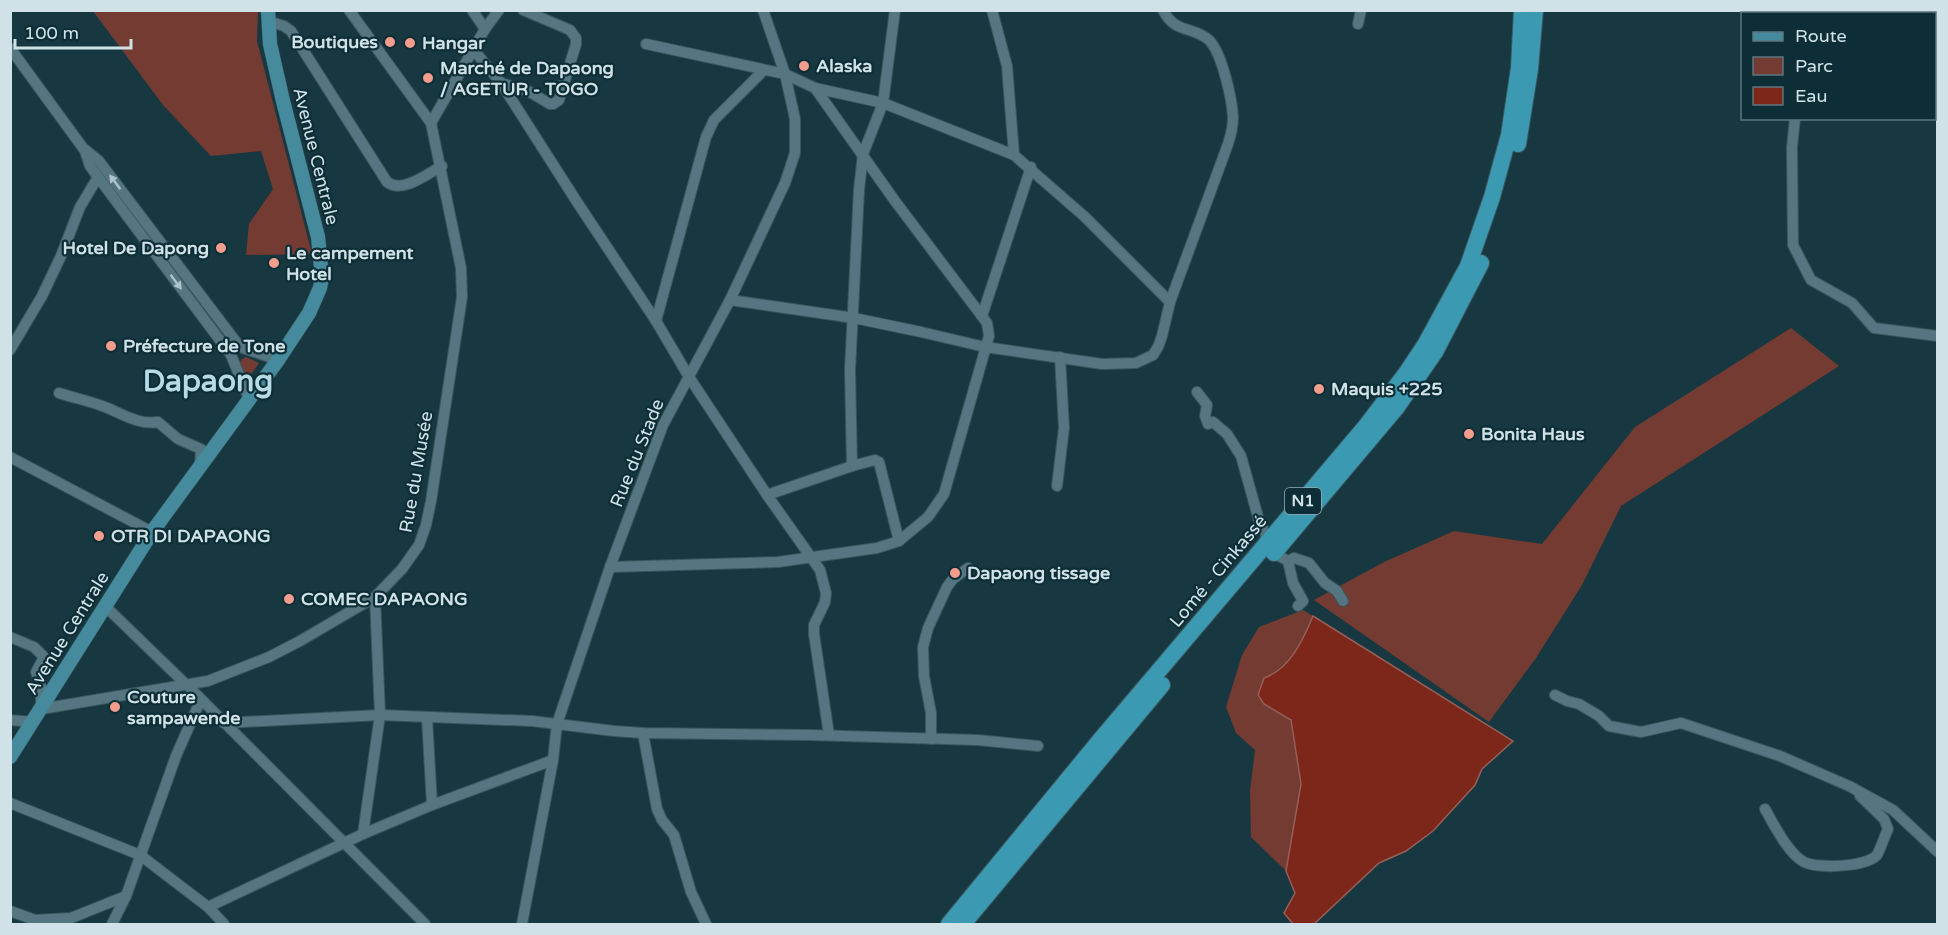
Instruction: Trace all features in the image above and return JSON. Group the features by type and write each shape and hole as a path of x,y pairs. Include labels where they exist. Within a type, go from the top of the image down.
{"highway":[{"name":"Lomé - Cinkassé","path":"1473,268 1509,135 1519,68 1522,10"},
{"name":"Lomé - Cinkassé","path":"963,924 1397,407 1435,352 1503,199 1520,137 1530,69 1535,10"},
{"name":"Lomé - Cinkassé","path":"949,924 1101,740 1276,553"}],"main road":[{"name":"Avenue Centrale","path":"10,757 152,532 278,360 309,313 316,298 322,277 322,257 270,44 268,16"}],"street":[{"name":"Rue du Musée","path":"41,709 188,686 208,681 268,657 335,622 375,597 414,554 426,525 462,297 462,268 431,123 349,10"},
{"path":"472,10 485,29"},
{"path":"431,123 485,29 499,10"},
{"path":"501,83 528,91 554,104 559,99 576,44 574,34 566,28 523,10"},
{"name":"Rue du Stade","path":"522,924 553,760 557,724 610,567 663,425 730,300 785,183 795,153 795,119 785,75 763,10"},
{"path":"852,466 850,370 858,202 863,154 883,102 895,10"},
{"path":"992,10 1007,66 1014,154"},
{"path":"730,300 854,318 985,347 1102,364 1123,365 1146,360 1153,355 1162,336 1170,302 1228,144 1233,118 1224,74 1215,50 1203,36 1172,24 1163,10"},
{"path":"1358,24 1361,10"},
{"path":"268,16 291,31 387,182 391,185 403,186 442,166"},
{"path":"646,44 785,75 815,88 883,102 1014,154 1090,221 1170,302"},
{"path":"10,48 83,148 99,161 128,209 231,356 249,399"},
{"path":"473,49 501,83 576,202 656,321 689,377 820,570 826,593 825,602 814,625 814,634 829,735"},
{"path":"656,321 706,137 719,114 763,71"},
{"path":"610,567 778,562 878,548 899,541 928,517 944,494 989,331 981,316 895,201 815,88"},
{"path":"1795,120 1792,147 1792,245 1811,280 1852,303 1874,328 1938,336"},
{"path":"83,148 90,166 98,177 128,209 240,347 278,360"},
{"path":"981,316 1031,167"},
{"path":"10,350 42,296 80,207 98,177"},
{"path":"1057,486 1064,428 1060,357"},
{"path":"1197,392 1207,405 1205,416 1208,424 1213,422 1227,434 1241,456 1260,524 1303,601 1298,606"},
{"path":"59,393 104,406 130,419 149,424 158,422 178,439 201,449 200,468"},
{"path":"10,457 152,532"},
{"path":"767,495 875,460 880,464 899,541"},
{"path":"1276,553 1309,564 1325,583 1337,591 1343,601"},
{"path":"932,738 932,713 924,676 923,647 928,628 947,588 953,579 968,567"},
{"path":"363,834 380,715 375,597"},
{"path":"105,606 425,924"},
{"path":"10,637 34,647 44,657 36,672 41,687 41,709"},
{"path":"112,924 126,897 176,756 198,706 198,696"},
{"path":"1555,696 1579,704 1609,726 1641,732 1681,723 1780,756 1850,786 1893,810 1938,852"},
{"path":"224,723 380,715 505,719 643,733 932,738 997,741 1038,746"},
{"path":"427,718 432,805"},
{"path":"10,720 33,722"},
{"path":"643,733 657,809 674,836 691,892 706,924"},
{"path":"208,907 363,834 432,805 553,760"},
{"path":"1765,809 1776,832 1804,862 1821,866 1863,864 1877,854 1888,829 1884,819 1850,786"},
{"path":"10,803 140,855 208,907 224,924"},
{"path":"10,911 35,920 71,918 126,897"}],"green space":[{"path":"93,11 258,11 257,41 312,254 246,255 249,224 273,189 261,151 211,156 163,105"},
{"path":"1791,328 1839,366 1621,506 1582,585 1536,658 1489,722 1314,600 1384,562 1454,531 1542,544 1635,427"},
{"path":"246,357 259,363 248,379 239,364"},
{"path":"1303,610 1313,616 1300,647 1276,674 1264,704 1291,720 1301,784 1286,871 1251,837 1250,790 1255,750 1236,733 1226,707 1242,655 1259,627"}],"water":[{"path":"1313,616 1513,741 1482,769 1475,785 1433,831 1406,851 1379,863 1314,924 1293,924 1284,913 1295,893 1286,871 1301,784 1291,720 1264,704 1258,695 1264,678 1281,668 1294,653"}],"place":[{"name":"Boutiques","path":"390,42"},
{"name":"Hangar","path":"410,43"},
{"name":"Alaska","path":"804,66"},
{"name":"Marché de Dapaong / AGETUR - TOGO","path":"428,78"},
{"name":"Hotel De Dapong","path":"221,248"},
{"name":"Le campement Hotel","path":"274,263"},
{"name":"Préfecture de Tone","path":"111,346"},
{"name":"Maquis +225","path":"1319,389"},
{"name":"Bonita Haus","path":"1469,434"},
{"name":"OTR DI DAPAONG","path":"99,536"},
{"name":"Dapaong tissage","path":"955,573"},
{"name":"COMEC DAPAONG","path":"289,599"},
{"name":"Couture sampawende","path":"115,707"}],"district":[{"name":"Dapaong","path":"208,381"}]}
